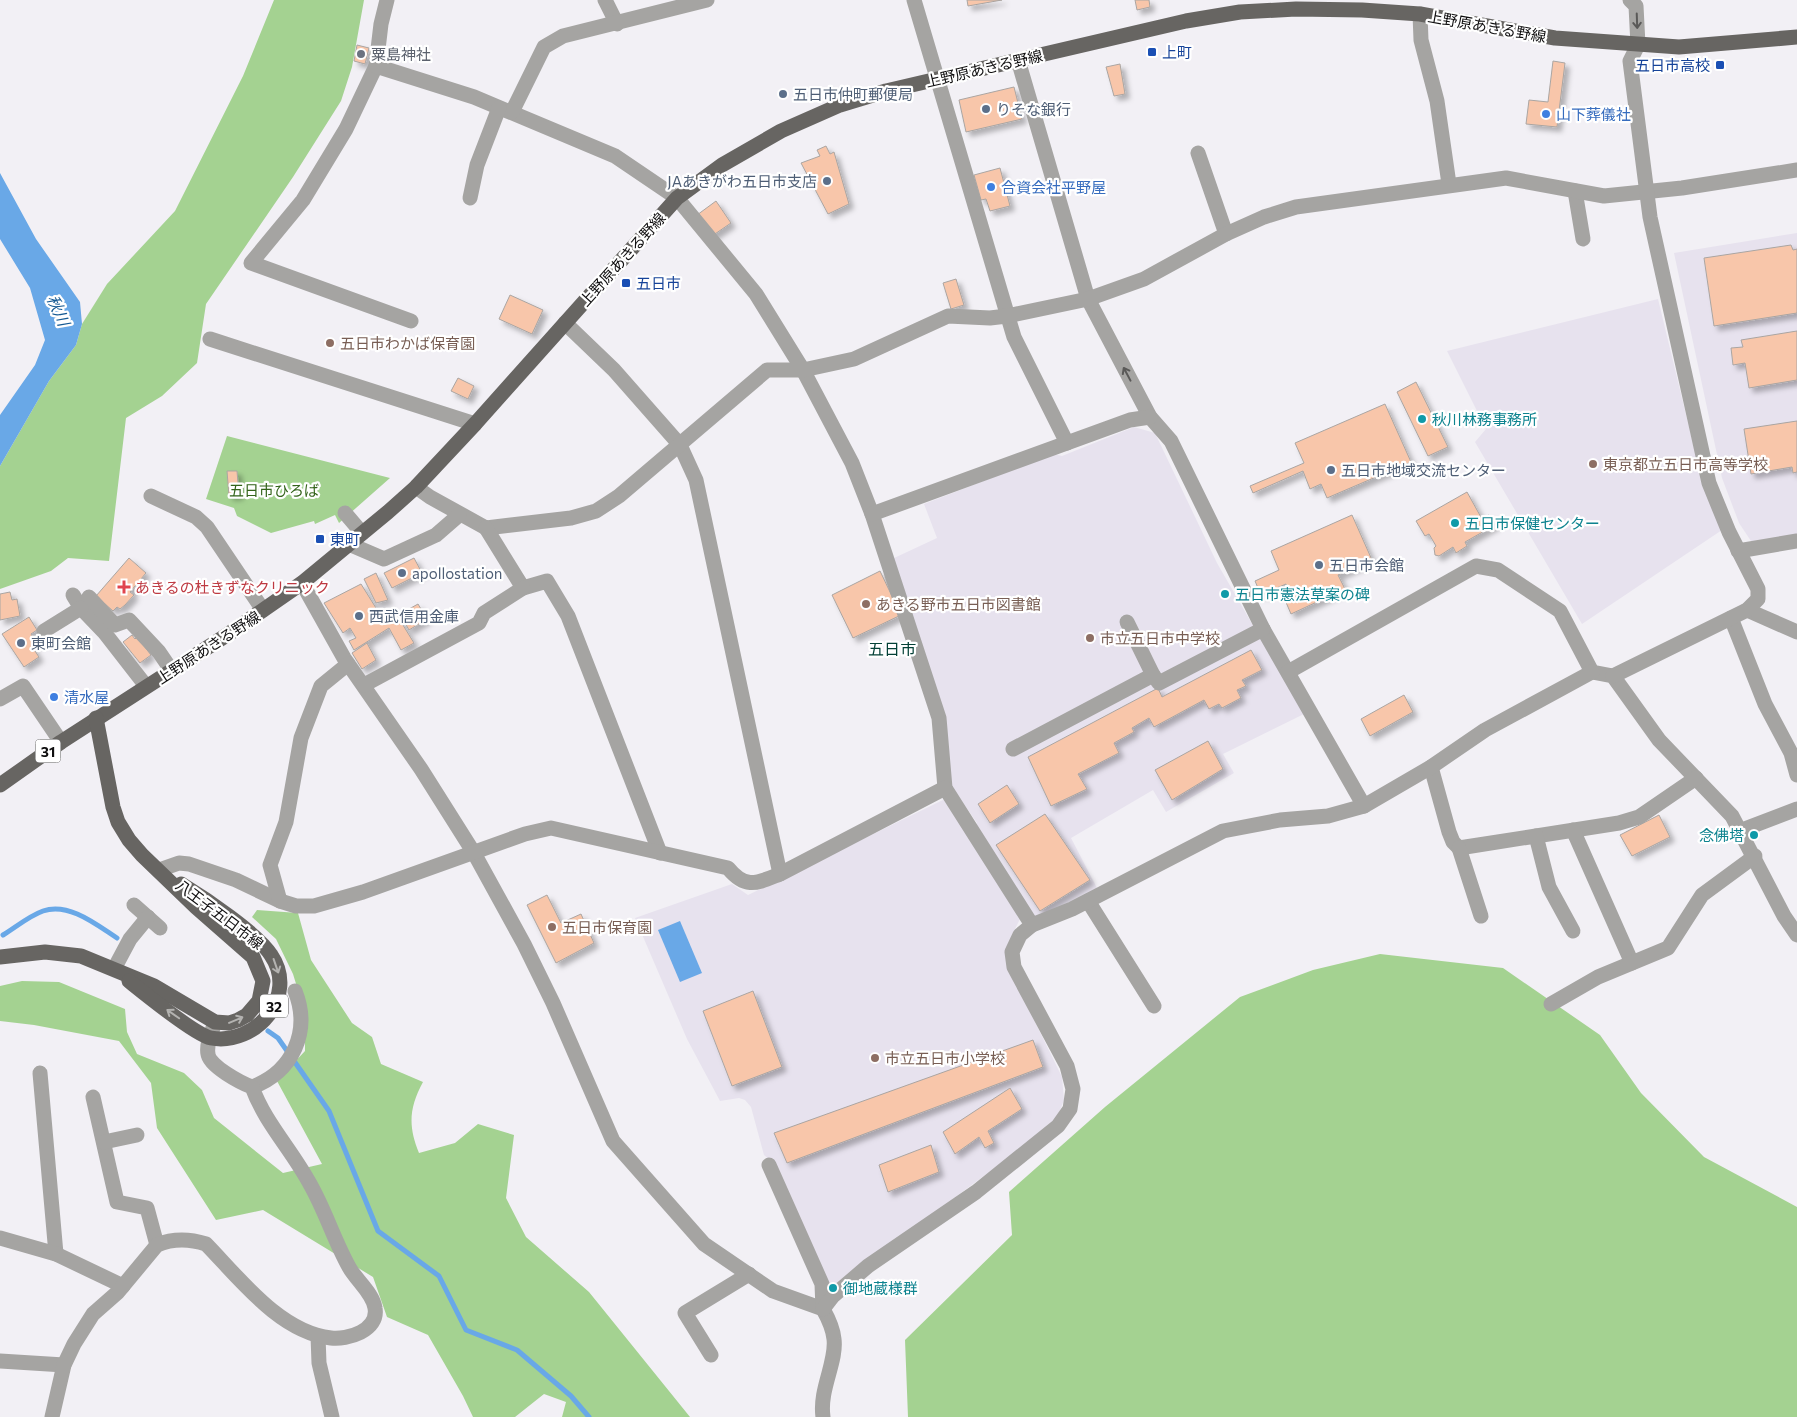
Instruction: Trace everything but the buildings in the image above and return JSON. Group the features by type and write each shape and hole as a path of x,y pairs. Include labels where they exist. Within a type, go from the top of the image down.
{"main road":[{"name":"上野原あきる野線","path":"96,718 172,671 263,610 302,583 362,534 416,487 476,424 677,198 722,165 808,117 886,91 1186,21 1239,6 1296,4 1420,14 1555,38 1638,45 1679,47 1797,37"},
{"name":"31","path":"0,785 96,718"},
{"name":"八王子五日市線","path":"96,718 113,807 118,822 129,840 196,907 254,957 261,971 262,991 254,1008 238,1020 229,1023 215,1022"},
{"name":"八王子五日市線","path":"159,870 204,898 256,938 272,956 276,964 280,983 277,1001 265,1020 244,1034 229,1038 210,1038"},
{"path":"0,957 45,952 91,959 154,986 215,1022"},
{"path":"114,969 191,1028 210,1038"}],"street":[{"path":"388,0 381,24 376,66 346,129 303,200 251,263 411,321"},
{"path":"606,0 618,24"},
{"path":"470,198 477,165 505,110 544,46 563,36 618,24 707,0"},
{"path":"914,0 1014,337 1067,443"},
{"path":"823,1309 833,1296 868,1266 976,1192 1058,1126 1070,1109 1073,1089 1067,1066 1014,967 1012,952 1020,935 1032,925 1088,901 1223,831 1280,820 1328,816 1364,806 1431,767 1486,730 1592,672 1613,676 1747,610 1758,599 1758,588 1738,551 1709,483 1663,285 1647,191 1630,61 1638,45 1636,6 1630,0"},
{"path":"1420,14 1421,40 1437,101 1449,184"},
{"path":"1018,60 1088,299 1150,417 1171,441 1263,629 1364,806"},
{"path":"376,66 474,96 615,156 677,198 756,294 803,370 852,463 872,514 939,718 945,788 1032,925"},
{"path":"1198,154 1226,234"},
{"path":"416,487 459,515 486,528 571,518 596,511 619,496 767,370 803,370 854,359 948,316 990,318 1007,316 1088,299 1144,279 1226,234 1264,217 1296,207 1369,198 1449,184 1506,178 1604,196 1682,188 1797,170"},
{"path":"1575,191 1583,239"},
{"path":"565,323 614,370 680,445 696,480 780,874"},
{"path":"210,339 476,424"},
{"path":"872,514 1130,420 1150,417"},
{"path":"152,496 196,517 207,527 263,610"},
{"path":"345,512 362,534"},
{"path":"349,544 384,559 436,535 459,515"},
{"path":"486,528 523,588"},
{"path":"1738,551 1797,541"},
{"path":"1288,672 1476,566 1498,570 1560,611 1592,672"},
{"path":"364,685 480,623 484,612 523,588 547,581 568,616 660,853"},
{"path":"302,583 348,664 421,770 474,853 524,944 553,1004 613,1141 704,1244 773,1291 823,1309"},
{"path":"44,631 81,600"},
{"path":"81,600 115,625 129,620 159,652 172,671"},
{"path":"81,600 146,686"},
{"path":"1747,610 1797,632"},
{"path":"1731,618 1766,704 1790,753 1797,776"},
{"path":"1127,622 1153,675 1159,683 1263,629"},
{"path":"280,901 270,865 286,822 301,738 321,686 348,664"},
{"path":"1013,749 1153,675"},
{"path":"1613,676 1659,740 1732,816 1742,830 1784,916 1797,936"},
{"path":"0,699 23,686 61,742"},
{"path":"1431,767 1449,832 1453,842 1459,848 1481,916"},
{"path":"1459,848 1573,830 1639,817 1696,778"},
{"path":"159,870 179,863 189,864 236,880 280,901 296,906 314,906 474,853 524,834 551,828 728,868 738,880 753,884 780,874 945,788"},
{"path":"1742,830 1797,809"},
{"path":"1573,830 1632,964"},
{"path":"1536,836 1549,887 1573,931"},
{"path":"1551,1004 1598,977 1668,948 1702,895 1755,856"},
{"path":"1088,901 1154,1006"},
{"path":"134,905 160,928"},
{"path":"114,969 130,939 148,917"},
{"path":"215,1022 207,1052 209,1058 235,1080 252,1086 270,1076 282,1066 295,1050 302,1031 302,1016 295,991"},
{"path":"40,1073 56,1254"},
{"path":"52,1417 64,1364 93,1314 123,1286 158,1245 180,1239 194,1240 206,1244 274,1314 318,1336 338,1339 358,1334 371,1323 376,1308 344,1257 311,1185 260,1109 252,1086"},
{"path":"93,1096 117,1202 147,1208 158,1245"},
{"path":"104,1142 137,1135"},
{"path":"769,1165 822,1284 823,1309 835,1340 823,1395 823,1417"},
{"path":"0,1238 56,1254 123,1286"},
{"path":"711,1355 685,1313 749,1274"},
{"path":"318,1336 319,1363 332,1417"},
{"path":"0,1361 64,1364"}],"shaded area":[{"name":"東京都立五日市高等学校","path":"1797,233 1797,536 1753,544 1739,523 1722,478 1674,253"},
{"name":"東京都立五日市高等学校","path":"1658,299 1703,485 1722,530 1582,624 1475,442 1486,429 1447,351"},
{"name":"市立五日市中学校","path":"1134,427 1155,433 1217,563 1304,714 1223,754 1234,773 1166,812 1153,790 1071,838 1098,890 1035,919 974,827 977,823 950,784 892,559 937,538 924,504 1054,454 1062,456"},
{"name":"市立五日市小学校","path":"945,799 1020,919 1011,937 1011,973 1062,1077 1064,1100 1055,1123 840,1283 828,1283 772,1162 764,1155 751,1107 745,1100 739,1098 720,1101 687,1039 635,918 732,884 748,895"}],"green space":[{"path":"274,0 364,0 352,67 341,101 293,177 206,304 197,363 162,396 126,418 109,561 68,558 51,571 0,589 0,466 49,381 76,345 82,324 107,284 175,211 243,76"},
{"name":"五日市ひろば","path":"227,436 390,478 339,523 335,515 315,524 314,521 271,533 237,516 234,508 206,499"},
{"path":"257,910 298,913 311,960 352,1023 372,1037 381,1064 423,1082 415,1100 412,1117 413,1134 419,1153 455,1143 478,1124 514,1135 506,1198 526,1237 589,1292 690,1417 562,1417 566,1402 544,1394 515,1417 473,1417 428,1335 387,1317 373,1277 263,1210 216,1220 157,1128 151,1083 119,1041 34,1025 0,1021 0,986 22,981 59,982 125,1009 127,1032 137,1054 184,1073 202,1090 214,1118 283,1173 322,1164 277,1081 305,1051 305,1013 293,974 276,939 252,917"},
{"path":"1380,954 1503,968 1600,1035 1641,1093 1704,1157 1797,1207 1797,1417 908,1417 905,1340 1012,1235 1009,1192 1105,1107 1240,997 1313,970"}],"water":[{"name":"秋川","path":"0,173 36,239 80,302 82,324 76,345 49,381 0,466 0,415 35,365 45,340 30,288 0,239"},
{"path":"680,921 702,973 680,982 658,930"}],"waterway":[{"path":"3,935 33,916 53,909 73,912 82,916 117,938"},
{"path":"268,1031 278,1038 329,1111 378,1231 439,1276 466,1330 517,1350 571,1396 589,1417"}],"place":[{"name":"上町","path":"1152,52"},
{"name":"粟島神社","path":"361,54"},
{"name":"五日市高校","path":"1720,65"},
{"name":"五日市仲町郵便局","path":"783,94"},
{"name":"りそな銀行","path":"986,109"},
{"name":"山下葬儀社","path":"1546,114"},
{"name":"JAあきがわ五日市支店","path":"827,181"},
{"name":"合資会社平野屋","path":"991,187"},
{"name":"五日市","path":"626,283"},
{"name":"五日市わかば保育園","path":"330,343"},
{"name":"秋川林務事務所","path":"1422,419"},
{"name":"東京都立五日市高等学校","path":"1593,464"},
{"name":"五日市地域交流センター","path":"1331,470"},
{"name":"五日市保健センター","path":"1455,523"},
{"name":"東町","path":"320,539"},
{"name":"五日市会館","path":"1319,565"},
{"name":"apollostation","path":"402,573"},
{"name":"あきるの杜きずなクリニック","path":"124,587"},
{"name":"五日市憲法草案の碑","path":"1225,594"},
{"name":"あきる野市五日市図書館","path":"866,604"},
{"name":"西武信用金庫","path":"359,616"},
{"name":"市立五日市中学校","path":"1090,638"},
{"name":"東町会館","path":"21,643"},
{"name":"清水屋","path":"54,697"},
{"name":"念佛塔","path":"1754,835"},
{"name":"五日市保育園","path":"552,927"},
{"name":"市立五日市小学校","path":"875,1058"},
{"name":"御地蔵様群","path":"833,1288"}],"district":[{"name":"五日市","path":"892,648"}]}
